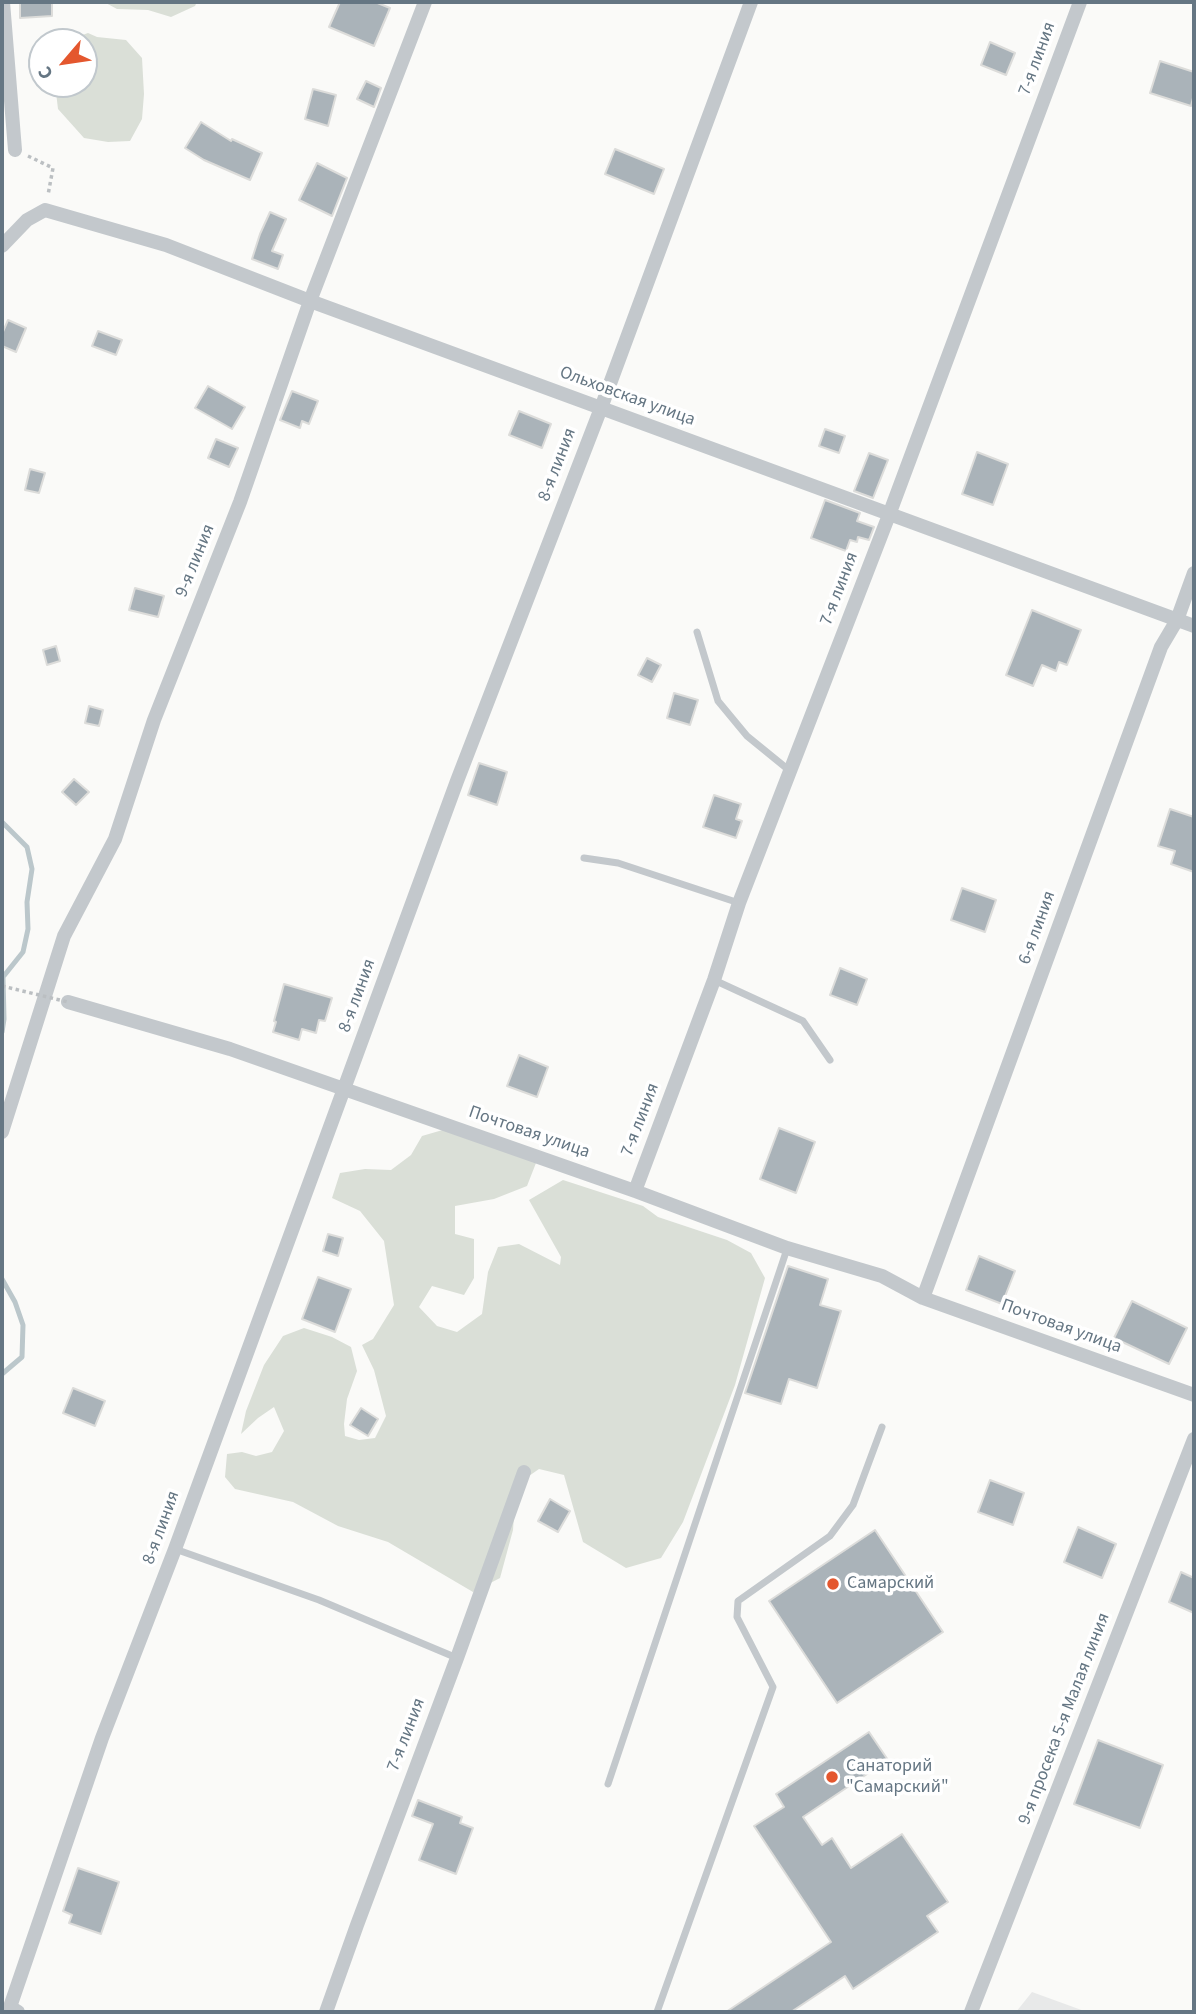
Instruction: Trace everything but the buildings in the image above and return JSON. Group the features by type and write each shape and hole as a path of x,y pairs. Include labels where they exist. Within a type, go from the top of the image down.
{"street":[{"path":"3,2 18,151"},
{"name":"9-я линия","path":"2,1132 64,936 115,839 154,720 240,502 310,301 425,2"},
{"name":"8-я линия","path":"14,2010 102,1738 175,1549 457,781 601,408 751,2"},
{"name":"7-я линия","path":"635,1191 714,980 739,903 889,515 1080,2"},
{"path":"2,246 27,220 45,210"},
{"name":"Ольховская улица","path":"45,210 166,246 1194,626"},
{"name":"6-я линия","path":"923,1298 1161,648 1177,620 1194,573"},
{"name":"Почтовая улица","path":"68,1002 230,1049 635,1191 787,1248 882,1276 923,1298 1194,1395"},
{"name":"9-я просека 5-я Малая линия","path":"974,2011 1194,1439"},
{"name":"7-я линия","path":"327,2012 524,1472"}],"lane":[{"path":"697,632 718,701 747,736 791,772"},
{"path":"584,858 618,863 739,903"},
{"path":"714,980 803,1021 830,1060"},
{"path":"608,1784 787,1248"},
{"path":"657,2012 773,1687 737,1617 738,1601 830,1536 853,1505 882,1426"},
{"path":"175,1549 319,1600 457,1658"}],"path":[{"path":"18,151 53,168 45,210"},
{"path":"2,986 68,1002"}],"shaded area":[{"path":"104,2 197,2 195,6 171,17 148,10 117,9"},
{"path":"98,37 126,40 142,58 142,119 130,141 108,142 84,138 58,109 57,98 98,98"},
{"path":"446,1129 536,1163 527,1186 494,1199 455,1206 455,1234 474,1239 474,1278 464,1295 432,1286 419,1307 437,1326 457,1332 482,1314 488,1272 498,1247 519,1244 560,1265 561,1257 529,1200 563,1180 643,1206 658,1217 727,1240 751,1253 765,1278 735,1385 683,1522 661,1558 626,1568 583,1542 564,1475 539,1469 516,1485 513,1530 500,1578 473,1592 388,1542 338,1526 293,1502 235,1489 225,1477 227,1454 242,1452 256,1456 272,1452 284,1431 274,1407 241,1434 246,1411 264,1365 283,1336 304,1328 332,1337 351,1347 357,1371 347,1399 345,1436 359,1440 375,1438 386,1416 374,1370 362,1345 373,1339 394,1305 384,1241 360,1211 332,1198 340,1173 365,1169 391,1170 411,1155 422,1136"},
{"path":"1032,1992 1087,2012 1016,2012"}],"waterway":[{"path":"2,822 27,847 32,869 27,902 28,929 23,952 3,977 2,1032"},
{"path":"2,1279 15,1302 23,1325 22,1357 2,1374"}],"place":[{"name":"Самарский","path":"833,1584"},
{"name":"Санаторий \"Самарский\"","path":"832,1777"}]}
